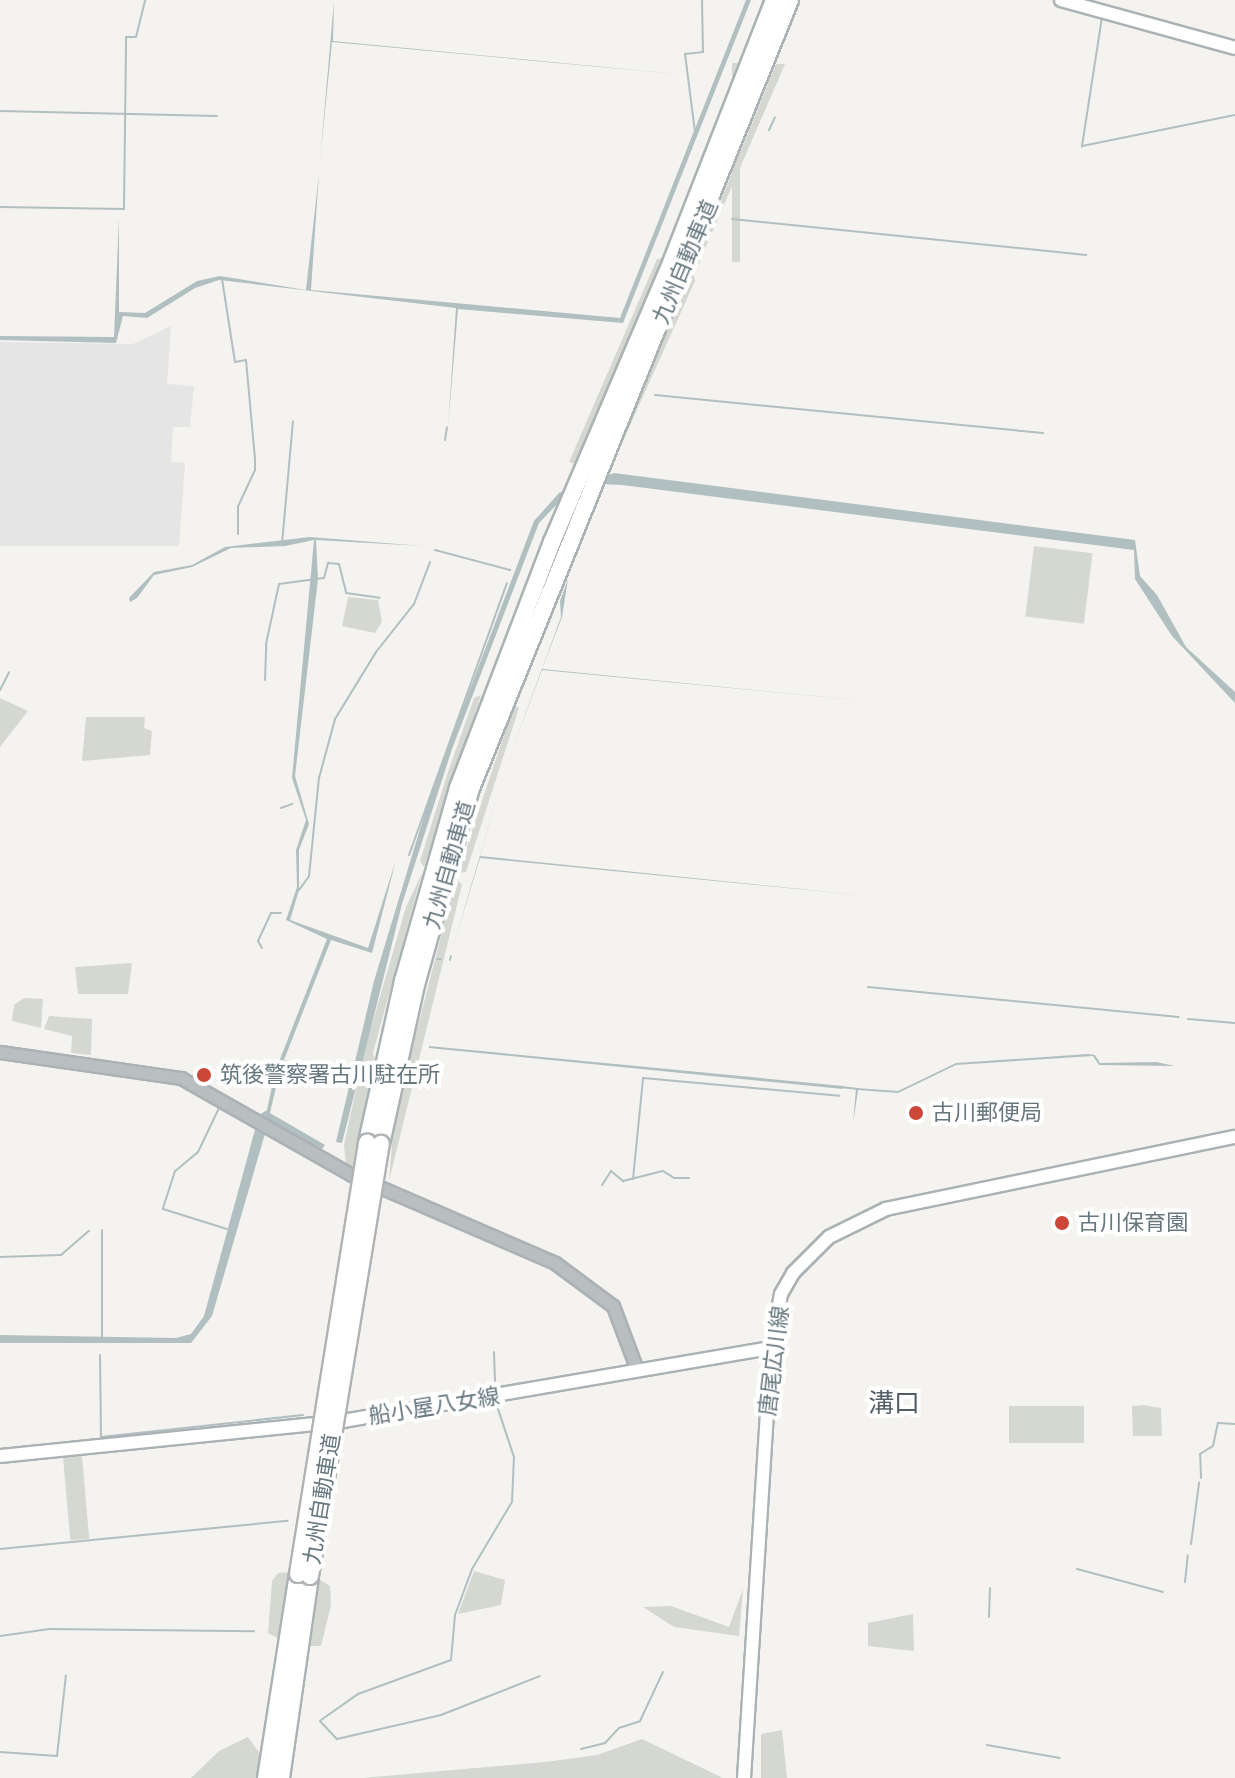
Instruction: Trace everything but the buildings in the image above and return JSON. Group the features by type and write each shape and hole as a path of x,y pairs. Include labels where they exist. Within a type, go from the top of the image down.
{"highway":[{"name":"九州自動車道","path":"281,1778 304,1575 374,1143 416,985 470,791 532,613 774,0"},
{"name":"九州自動車道","path":"594,459 790,0"},
{"name":"九州自動車道","path":"266,1778 297,1628"}],"main road":[{"path":"1061,0 1235,48"},
{"name":"唐尾広川線","path":"744,1778 771,1348 781,1294 793,1273 809,1253 853,1223 921,1201 1235,1137"},
{"name":"船小屋八女線","path":"0,1456 343,1421 771,1348"}],"street":[{"path":"0,1052 181,1078 352,1175 577,1275 613,1306 637,1370"}],"shaded area":[{"path":"334,0 333,41 686,75 332,42 320,161"},
{"path":"746,0 751,0 623,323 458,309 448,427 456,308 219,280 195,288 147,318 123,316 116,343 0,340 0,336 114,337 119,217 119,312 145,313 197,281 220,276 306,290 319,173 311,290 620,318"},
{"path":"732,63 740,63 740,262 732,262"},
{"path":"776,64 785,64 698,265 698,257"},
{"path":"662,258 575,464 569,462 657,259"},
{"path":"693,270 695,281 614,461 610,459"},
{"path":"171,326 167,384 194,386 190,427 173,427 171,462 185,463 179,546 0,546 0,342 133,344"},
{"path":"614,473 1135,540 1140,576 1157,595 1186,647 1235,692 1235,703 1172,636 1135,579 1134,550 622,485 600,484 562,499 539,523 452,749 402,904 342,1143 336,1142 374,981 433,786 534,521 559,493"},
{"path":"310,537 423,546 316,540 318,579 295,776 309,824 299,850 299,890 290,920 368,948 396,860 372,953 331,940 284,1060 339,1076 284,1062 279,1074 270,1113 325,1145 322,1149 269,1120 212,1316 191,1343 0,1343 0,1335 176,1338 191,1334 204,1316 259,1115 267,1110 275,1072 327,939 286,920 297,887 296,850 306,820 292,778 314,540 285,546 231,548 192,567 154,575 137,598 130,602 129,598 154,572 192,565 225,547"},
{"path":"1034,546 1093,553 1084,624 1025,616"},
{"path":"568,579 562,617 542,669 886,703 542,670 509,758 561,617 560,601"},
{"path":"348,597 378,600 382,622 375,633 342,626"},
{"path":"481,695 424,867 420,861 447,775 474,698"},
{"path":"0,698 28,711 0,747"},
{"path":"514,705 519,708 466,872 458,873"},
{"path":"86,717 145,717 144,728 152,731 150,755 82,761"},
{"path":"506,767 480,856 868,896 480,858 453,947"},
{"path":"422,873 373,1053 376,1064 356,1170 346,1165 344,1145 364,1052 406,907"},
{"path":"456,878 462,885 389,1181 394,1119"},
{"path":"132,963 128,994 78,994 75,967"},
{"path":"24,998 43,999 41,1028 12,1021 14,1005"},
{"path":"49,1016 92,1019 91,1055 71,1053 72,1036 44,1029"},
{"path":"429,1048 843,1086 843,1089"},
{"path":"1095,1055 1100,1063 1156,1062 1175,1066 1099,1065 1093,1056 956,1065 898,1093 858,1090 853,1124 856,1088 898,1091 956,1063"},
{"path":"1009,1406 1084,1406 1084,1443 1009,1443"},
{"path":"1132,1406 1161,1408 1162,1436 1133,1436"},
{"path":"82,1456 89,1539 70,1540 63,1458"},
{"path":"474,1571 505,1580 501,1605 458,1614"},
{"path":"290,1572 281,1640 268,1633 272,1581 278,1573"},
{"path":"319,1579 330,1586 331,1605 321,1646 309,1646"},
{"path":"743,1589 739,1636 674,1627 643,1607 671,1606 729,1627"},
{"path":"913,1614 914,1651 868,1646 868,1623"},
{"path":"782,1730 787,1778 761,1778 761,1734"},
{"path":"248,1737 263,1758 259,1778 191,1778 219,1751"},
{"path":"642,1739 723,1778 362,1778 597,1755"}],"waterway":[{"path":"0,207 124,209 126,37 136,37 145,0"},
{"path":"670,196 695,132 685,54 703,52 702,0"},
{"path":"1102,17 1082,146 1235,115"},
{"path":"0,111 217,116"},
{"path":"769,130 775,117"},
{"path":"732,219 1086,255"},
{"path":"222,279 235,362 246,360 255,458 255,470 238,506 238,534"},
{"path":"655,395 1043,433"},
{"path":"282,544 293,421"},
{"path":"445,440 447,427"},
{"path":"435,550 510,570"},
{"path":"299,890 309,876 319,778 335,719 376,652 414,604 430,562"},
{"path":"265,680 266,644 279,584 324,578 328,563 339,564 346,593 380,598"},
{"path":"409,855 507,583"},
{"path":"0,690 9,672"},
{"path":"281,808 292,804"},
{"path":"262,948 258,941 271,913 281,913"},
{"path":"450,960 451,956"},
{"path":"868,987 1179,1017"},
{"path":"1188,1019 1235,1023"},
{"path":"633,1179 643,1078 839,1096"},
{"path":"841,1087 858,1089"},
{"path":"219,1108 198,1152 175,1171 163,1209 227,1229"},
{"path":"602,1185 611,1171 623,1181 663,1171 674,1178 689,1178"},
{"path":"102,1230 102,1337"},
{"path":"0,1257 61,1255 89,1231"},
{"path":"494,1352 495,1390"},
{"path":"100,1355 101,1437 303,1415"},
{"path":"321,1720 358,1694 451,1660 455,1615 472,1569 512,1502 514,1457 495,1400"},
{"path":"1201,1478 1200,1454 1213,1446 1218,1423 1235,1424"},
{"path":"1191,1544 1199,1483"},
{"path":"0,1549 288,1521"},
{"path":"1185,1582 1188,1555"},
{"path":"1077,1569 1163,1592"},
{"path":"989,1617 990,1588"},
{"path":"0,1636 50,1629 254,1631"},
{"path":"581,1749 605,1743 619,1728 640,1721 663,1672"},
{"path":"0,1752 57,1756 66,1675"},
{"path":"320,1721 337,1739 441,1715 540,1676"},
{"path":"987,1745 1060,1758"}],"place":[{"name":"筑後警察署古川駐在所","path":"204,1075"},
{"name":"古川郵便局","path":"916,1113"},
{"name":"古川保育園","path":"1062,1223"}],"district":[{"name":"溝口","path":"894,1403"}]}
